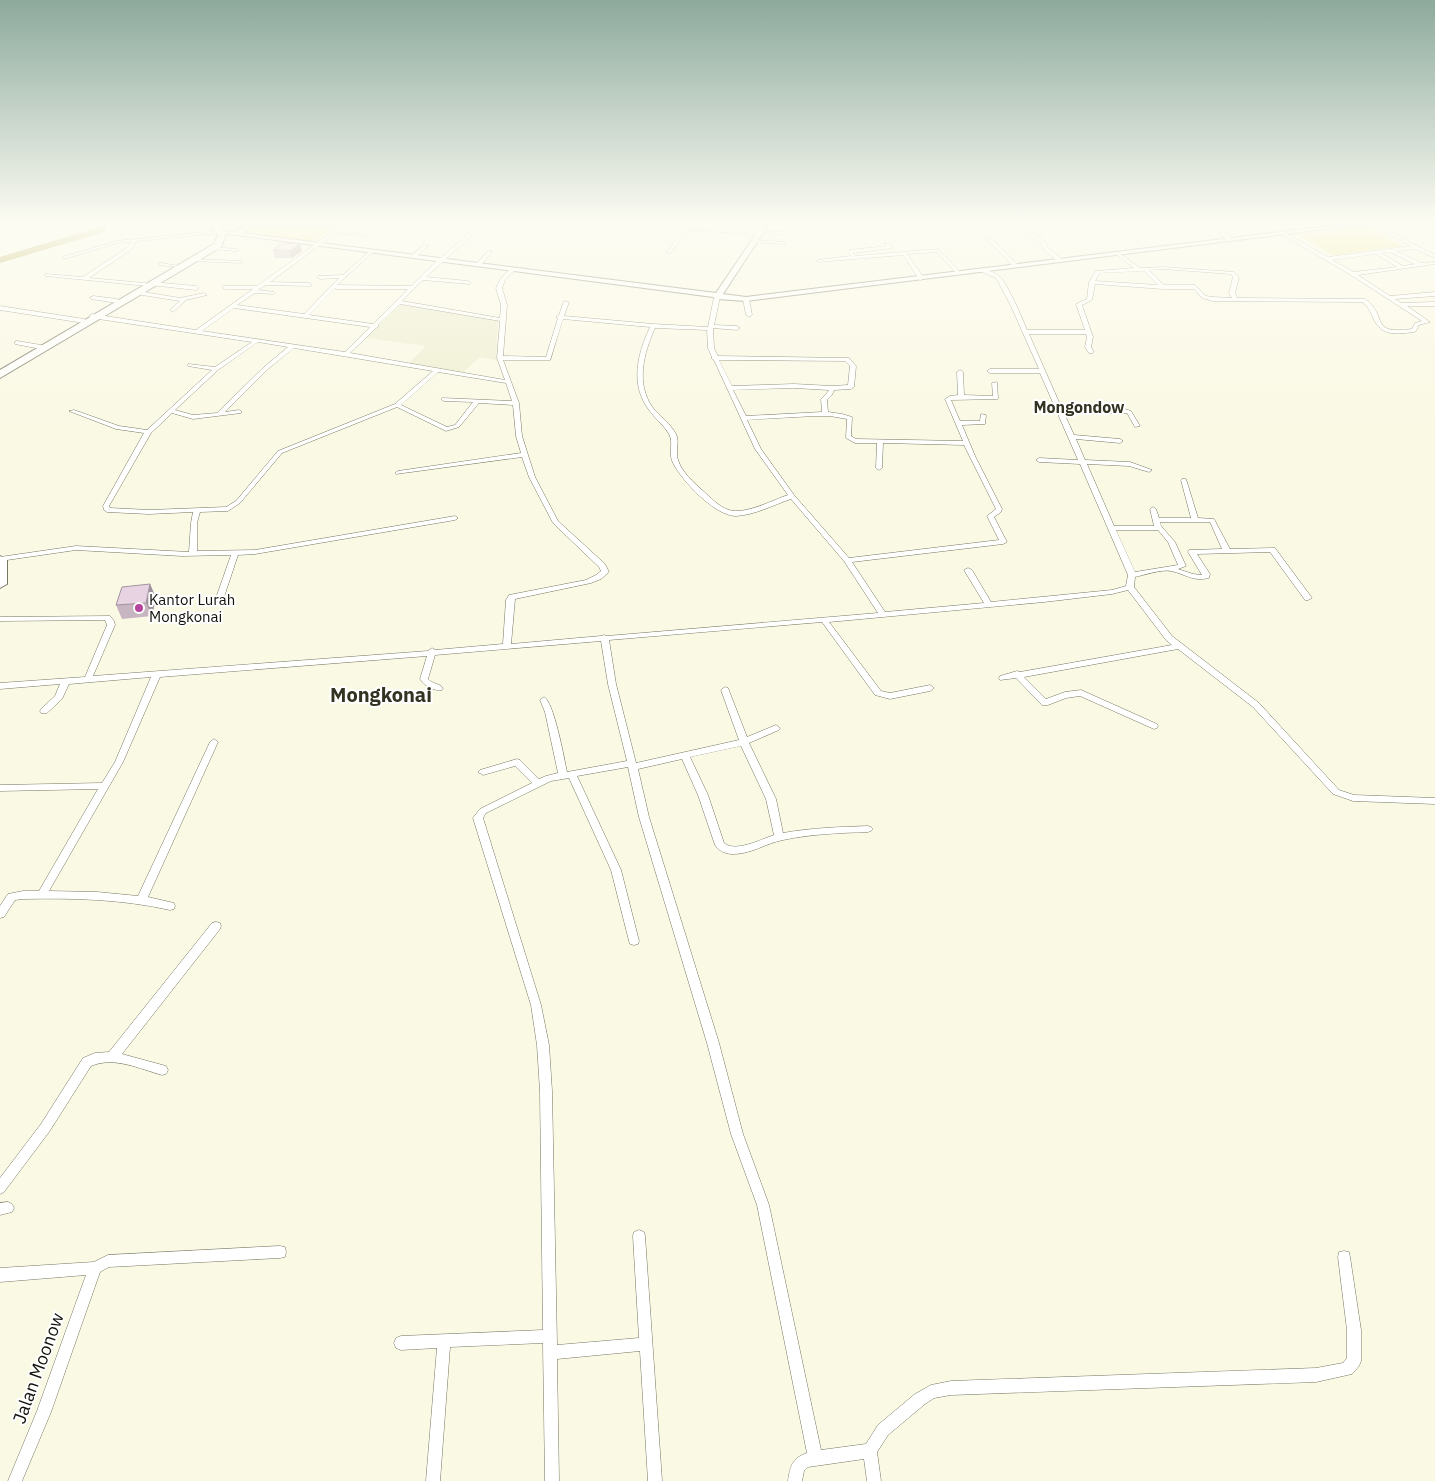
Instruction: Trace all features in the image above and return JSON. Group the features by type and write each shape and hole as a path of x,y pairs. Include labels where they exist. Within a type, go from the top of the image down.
{"highway":[{"path":"0,375 137,291"},
{"path":"0,370 141,291"},
{"path":"0,559 0,584"}],"main road":[{"path":"673,291 746,299 812,291"},
{"path":"717,297 721,291"}],"street":[{"path":"197,332 253,291"},
{"path":"263,291 272,294"},
{"path":"305,316 332,291"},
{"path":"346,354 409,291"},
{"path":"500,291 504,305 500,358 516,403 517,426 532,478 555,522 602,566 604,572 596,578 583,583 512,597 510,600 508,646"},
{"path":"1007,291 1132,575 1130,587 1164,632 1178,646 1256,705 1336,792 1353,798 1435,800"},
{"path":"1090,291 1089,300 1079,304 1088,332 1091,352"},
{"path":"1199,291 1206,298 1363,300 1368,304 1384,330 1388,331 1414,330 1417,324 1435,321"},
{"path":"1233,291 1235,299"},
{"path":"1379,291 1427,322"},
{"path":"138,293 182,299 204,295"},
{"path":"1390,298 1435,294"},
{"path":"717,297 710,328 711,348 714,358 764,460 847,560 883,614"},
{"path":"92,298 117,302"},
{"path":"173,310 183,302 182,299"},
{"path":"746,299 749,315"},
{"path":"400,302 503,320"},
{"path":"500,358 548,359 559,317 566,302"},
{"path":"1402,305 1435,304"},
{"path":"232,306 376,326"},
{"path":"0,308 256,340 508,382"},
{"path":"559,317 653,326 737,328"},
{"path":"653,326 642,353 640,383 645,402 672,433 673,457 677,465 697,489 724,511 731,514 792,496"},
{"path":"1026,332 1088,332"},
{"path":"256,340 216,369 148,432 106,509 141,512 228,509 234,506 283,451 397,405 436,371"},
{"path":"17,343 41,347"},
{"path":"219,414 266,368 293,346"},
{"path":"714,358 847,360 853,366 850,386 832,388 794,386 730,388"},
{"path":"190,365 216,369"},
{"path":"990,371 1041,371"},
{"path":"960,372 961,397"},
{"path":"847,560 1003,542 990,516 999,511 999,508 966,443 948,399 961,397 996,398 995,383"},
{"path":"825,414 824,399 830,394 832,388"},
{"path":"444,399 516,403"},
{"path":"397,405 446,429 457,426 477,401"},
{"path":"72,411 118,428 148,432"},
{"path":"1059,411 1125,411 1129,412 1137,426"},
{"path":"166,415 193,418 239,412"},
{"path":"743,418 825,414 850,418 847,434 851,440 966,443"},
{"path":"957,423 983,423 983,416"},
{"path":"1071,437 1120,440"},
{"path":"879,468 880,442"},
{"path":"398,473 524,455"},
{"path":"1038,460 1130,464 1150,470"},
{"path":"1184,480 1189,495 1188,502 1195,520"},
{"path":"1132,575 1182,566 1172,542 1158,523 1153,509"},
{"path":"193,554 194,523 197,510"},
{"path":"0,559 76,548 193,554 235,554 272,550 455,518"},
{"path":"1111,528 1195,520 1214,522 1227,551"},
{"path":"1172,569 1203,578 1206,574 1191,553 1272,550 1308,598"},
{"path":"220,598 235,554"},
{"path":"968,570 989,604"},
{"path":"0,686 349,660 432,651 824,620 1112,592 1130,587"},
{"path":"0,620 107,618 111,625 88,679"},
{"path":"824,620 878,693 890,696 930,688"},
{"path":"604,637 612,684 644,817 712,1043 737,1134 763,1205 815,1458"},
{"path":"1003,678 1178,646"},
{"path":"432,651 424,680 428,684 439,688"},
{"path":"42,894 105,786 130,738 157,674"},
{"path":"1017,674 1045,703 1064,695 1081,693 1154,726"},
{"path":"44,711 59,697 66,681"},
{"path":"725,690 744,742 771,799 779,838"},
{"path":"544,700 567,774 616,870 634,941"},
{"path":"552,1481 548,1169 543,1045 527,968 478,823 480,814 531,789 538,782 567,774 685,756 744,742 776,728"},
{"path":"142,899 214,742"},
{"path":"685,756 703,795 720,845 724,849 742,850 779,838 810,832 868,829"},
{"path":"483,772 517,762 522,764 538,782"},
{"path":"0,788 105,786"},
{"path":"0,914 12,897 42,894 142,899 170,906"},
{"path":"112,1057 216,926"},
{"path":"0,1188 45,1128 87,1062 95,1057 112,1057 162,1070"},
{"path":"639,1236 644,1344 655,1481"},
{"path":"0,1275 95,1268 108,1261 280,1252"},
{"path":"874,1481 870,1451 884,1430 931,1392 951,1388 1316,1375 1347,1370 1354,1361 1354,1330 1344,1256"},
{"name":"Jalan Moonow","path":"14,1481 44,1412 95,1268"},
{"path":"401,1344 549,1336"},
{"path":"433,1481 444,1343"},
{"path":"549,1353 644,1344"},
{"path":"796,1481 797,1467 804,1461 870,1451"}],"shaded area":[{"path":"401,302 498,321 496,360 480,357 463,372 408,364 426,346 366,338"}],"building":[{"path":"150,584 146,603 116,605 122,587"}],"place":[{"name":"Kantor Lurah Mongkonai","path":"139,608"}],"district":[{"name":"Mongondow","path":"1079,407"},
{"name":"Mongkonai","path":"381,694"}]}
